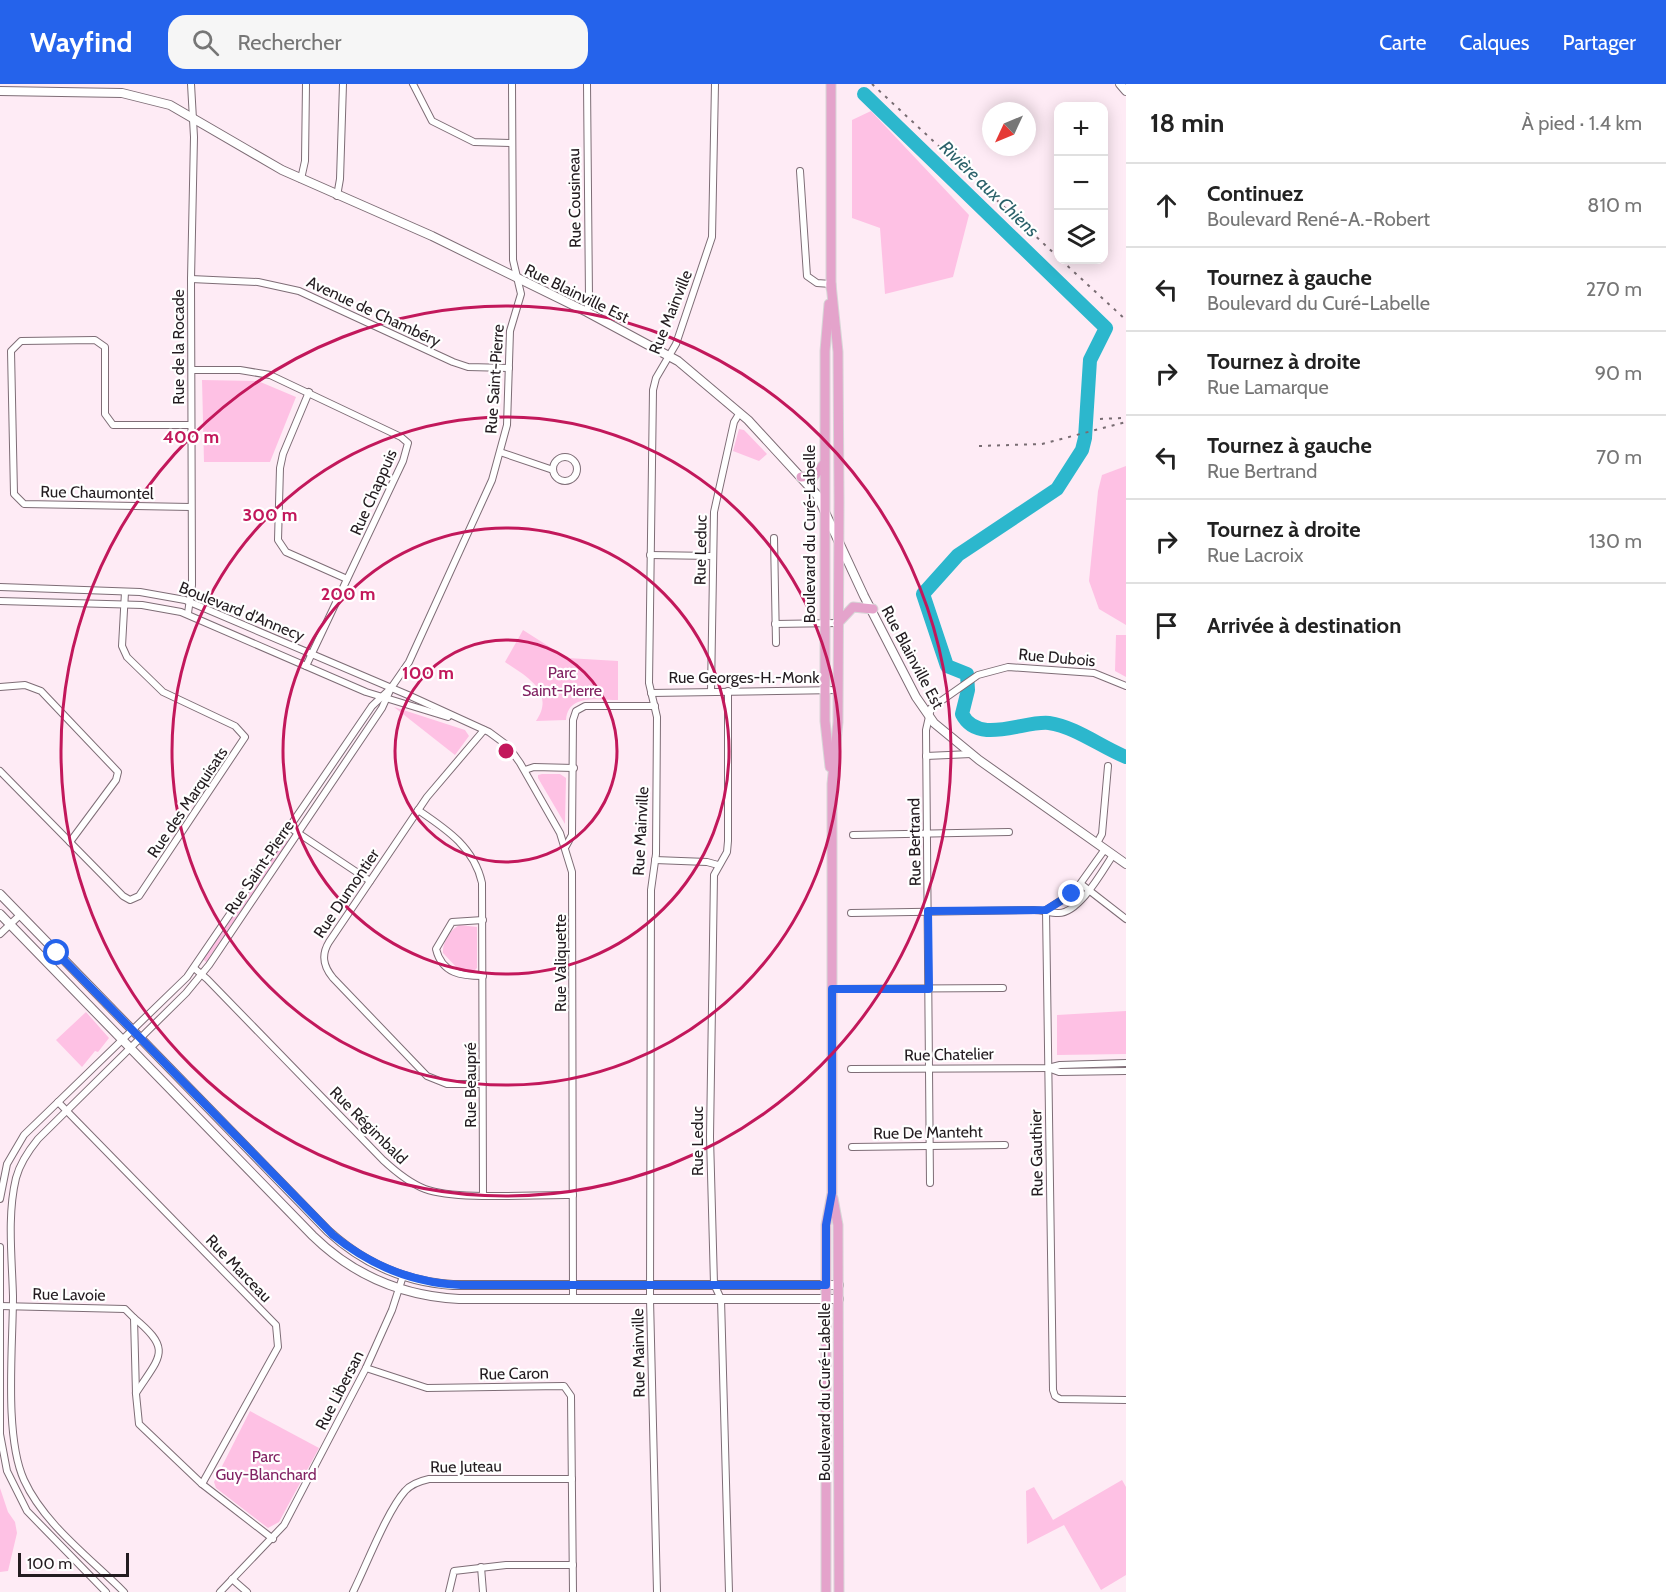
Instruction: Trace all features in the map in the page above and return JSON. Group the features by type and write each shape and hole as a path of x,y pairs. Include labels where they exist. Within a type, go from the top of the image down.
{"main road":[{"name":"Boulevard du Curé-Labelle","path":"831,84 831,284 825,351 824,623 825,720 832,784"},
{"name":"Boulevard du Curé-Labelle","path":"831,284 838,352 839,507 838,690 832,784 832,1193 838,1225 839,1592"},
{"path":"801,477 814,476 824,464"},
{"path":"838,623 853,607 873,609"},
{"name":"Boulevard du Curé-Labelle","path":"826,1592 826,1225 832,1193"}],"street":[{"name":"Rue de la Rocade","path":"188,613 190,602 194,138 191,84"},
{"path":"301,179 305,161 306,84"},
{"path":"337,196 340,183 343,84"},
{"path":"413,84 432,122 474,142 512,143"},
{"name":"Rue Saint-Pierre","path":"122,1591 44,1510 23,1477 16,1456 13,1431 12,1226 15,1180 28,1151 202,974 298,833 414,651 492,480 509,414 511,325 521,294 513,260 512,84"},
{"name":"Rue Cousineau","path":"587,84 589,298 587,312"},
{"name":"Rue Mainville","path":"657,1592 650,1299 651,890 655,860 655,706 651,693 650,555 653,390 656,378 670,356 712,237 715,84"},
{"path":"1120,84 1126,91"},
{"name":"Rue Blainville Est","path":"0,91 129,94 164,102 301,179 415,228 587,312 670,356 699,377 748,420 801,477 824,507 839,543 928,716 944,733 971,754 1126,864"},
{"path":"800,171 807,276 814,282 831,284"},
{"name":"Avenue de Chambéry","path":"191,279 258,282 299,291 453,362 468,367 509,368"},
{"name":"Rue Chaumontel","path":"191,425 113,425 105,414 105,347 95,340 21,341 11,351 14,494 24,504 191,507"},
{"name":"Rue Chappuis","path":"192,370 240,370 270,375 401,436 408,443 406,455 306,666"},
{"path":"309,392 283,454 280,468 278,540 286,552 347,579"},
{"name":"Rue Leduc","path":"711,691 713,556 717,494 734,422 739,414"},
{"path":"500,452 553,470"},
{"path":"824,507 839,507"},
{"path":"774,538 776,643"},
{"path":"824,543 839,543"},
{"path":"650,555 713,556"},
{"name":"Boulevard d'Annecy","path":"0,587 158,594 190,602 484,730 508,746 525,770 566,846"},
{"name":"Rue des Marquisats","path":"0,771 123,896 130,900 137,898 245,739 244,733 235,726 163,692 129,659 122,646 125,592"},
{"name":"Boulevard d'Annecy","path":"0,601 124,604 153,606 188,613 384,698 460,720"},
{"path":"775,624 838,623"},
{"name":"Rue Dubois","path":"928,716 932,706 960,686 973,678 1003,667 1035,667 1094,673 1126,686"},
{"path":"0,687 24,685 41,691 118,772 116,780 70,842"},
{"name":"Rue Georges-H.-Monk","path":"651,693 838,690"},
{"name":"Rue Leduc","path":"728,691 728,841 727,852 714,874 710,1137 714,1284 721,1299 729,1592"},
{"name":"Rue Saint-Pierre","path":"0,1199 5,1170 14,1149 28,1131 182,983 372,706 384,698"},
{"name":"Rue Valiquette","path":"573,1299 573,884 566,846 572,835 573,720 578,709 585,706 655,706"},
{"name":"Rue Bertrand","path":"928,716 930,1183"},
{"name":"Rue Dumontier","path":"483,1084 447,1084 427,1076 328,972 324,960 326,945 418,810 484,730"},
{"path":"927,756 971,754"},
{"path":"1097,843 1102,834 1108,766"},
{"path":"525,770 534,767 574,768"},
{"name":"Rue Beaupré","path":"418,810 452,834 466,848 482,883 483,1194"},
{"path":"289,827 370,881"},
{"path":"853,835 1009,832"},
{"path":"1046,910 1068,897 1081,884 1105,849"},
{"path":"851,913 1046,910 1062,912 1089,891 1113,855"},
{"path":"655,860 707,862 718,865"},
{"path":"1081,884 1126,919"},
{"path":"0,894 333,1235 371,1262 404,1276 453,1285 839,1285"},
{"name":"Rue Gauthier","path":"1046,910 1054,1396 1060,1399 1126,1400"},
{"path":"0,914 324,1246 364,1274 399,1289 459,1299 839,1299"},
{"path":"0,934 20,915"},
{"path":"483,920 452,922 439,940 436,951 456,975 483,976"},
{"name":"Rue Régimbald","path":"194,968 402,1177 435,1192 573,1195"},
{"path":"832,989 1003,988"},
{"path":"1048,1068 1060,1065 1126,1063"},
{"path":"1048,1068 1059,1072 1126,1071"},
{"name":"Rue Chatelier","path":"851,1069 1048,1068"},
{"name":"Rue Marceau","path":"58,1102 276,1325 278,1347 202,1484"},
{"name":"Rue De Manteht","path":"852,1147 1005,1145"},
{"path":"0,1247 1,1441 10,1479 33,1517 106,1592"},
{"name":"Rue Libersan","path":"220,1592 284,1525 366,1368 404,1276"},
{"name":"Rue Lavoie","path":"0,1306 125,1309 153,1333 160,1344 158,1359 136,1394"},
{"path":"134,1317 136,1394 140,1424 202,1484 273,1539"},
{"name":"Rue Caron","path":"366,1368 427,1388 564,1386 571,1396 573,1592"},
{"name":"Rue Juteau","path":"353,1592 395,1506 405,1491 417,1482 429,1479 572,1479"},
{"path":"449,1592 454,1571 481,1567 573,1565"},
{"path":"481,1567 483,1592"},
{"path":"232,1579 247,1592"}],"green space":[{"path":"871,111 969,215 953,277 885,294 880,228 852,218 852,120"},
{"path":"202,380 258,381 296,397 270,462 204,462"},
{"path":"739,429 744,430 767,454 759,461 733,451"},
{"path":"1126,466 1126,625 1099,609 1089,581 1098,491 1102,475"},
{"name":"Parc Saint-Pierre","path":"523,630 567,658 618,661 618,700 594,699 578,702 568,711 566,720 536,721 543,702 541,693 529,679 505,662"},
{"path":"1116,635 1126,635 1126,677 1115,671"},
{"path":"394,707 465,730 469,736 455,755"},
{"path":"560,774 566,778 565,824 538,778 538,775"},
{"path":"284,839 288,842 206,962 203,959"},
{"path":"460,925 477,927 477,968 474,971 459,970 443,953 447,937"},
{"path":"1126,1011 1126,1054 1057,1055 1057,1015"},
{"path":"86,1012 109,1038 82,1067 56,1040"},
{"name":"Parc Guy-Blanchard","path":"250,1411 319,1448 279,1522 268,1528 216,1488 214,1482"},
{"path":"1122,1480 1126,1487 1126,1575 1101,1590 1064,1525 1027,1544 1026,1491 1034,1487 1053,1520"},
{"path":"0,1488 8,1512 15,1522 17,1533 8,1571 0,1572"}],"waterway":[{"name":"Rivière aux Chiens","path":"864,94 1106,328 1090,360 1085,438 1082,450 1057,489 958,555 923,594 947,666 967,674 968,690 962,714 969,723 990,730 1039,723 1059,725 1126,757"}],"railway":[{"path":"872,84 1054,253"},
{"path":"1065,264 1126,320"},
{"path":"1100,419 1123,418"},
{"path":"979,446 1042,444 1126,422"}],"route":[{"path":"57,953 333,1235 351,1250 386,1269 428,1282 461,1285 826,1285 826,1225 832,1193 832,989 929,989 928,911 1046,910 1072,894"}]}
